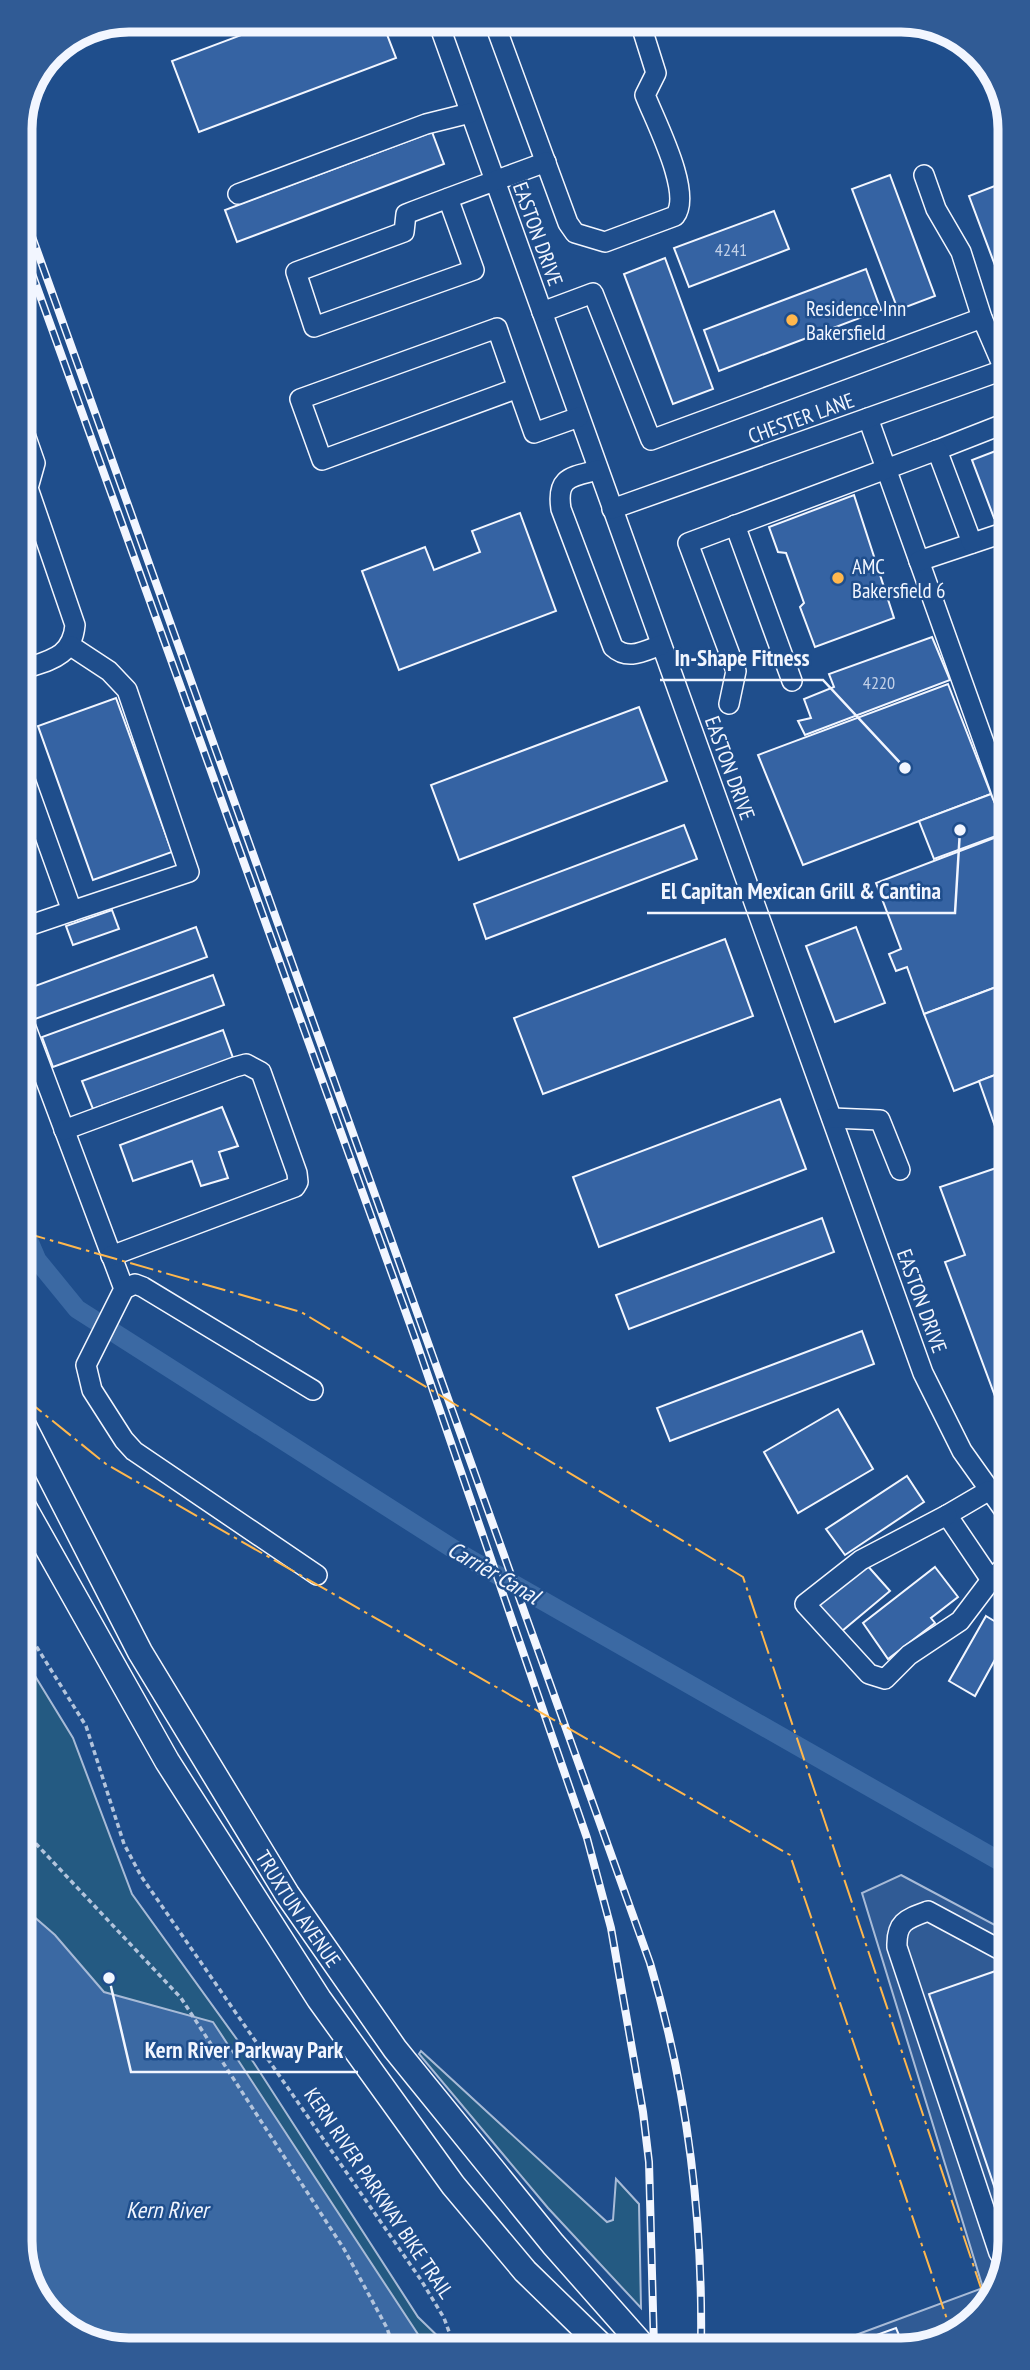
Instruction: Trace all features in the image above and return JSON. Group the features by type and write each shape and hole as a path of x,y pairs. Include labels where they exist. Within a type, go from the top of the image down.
{"main road":[{"name":"TRUXTUN AVENUE","path":"32,1442 140,1652 287,1894 396,2049 553,2244 636,2338"},
{"name":"TRUXTUN AVENUE","path":"32,1521 167,1761 319,2000 453,2185 524,2271 594,2338"}],"street":[{"name":"EASTON DRIVE","path":"442,32 923,1373 962,1451 998,1503"},
{"path":"498,32 568,223 575,233 604,242 676,216 680,209 680,186 645,95 656,73 643,32"},
{"path":"238,194 426,124 470,113"},
{"path":"448,198 474,271 314,327 296,272 404,232 407,214 448,198 546,162"},
{"path":"924,175 936,209 961,251 982,318 998,353"},
{"path":"542,312 593,293 651,440 982,318"},
{"path":"518,388 323,460 300,399 496,328 518,388 534,433 579,417"},
{"name":"CHESTER LANE","path":"612,509 998,372"},
{"path":"868,418 998,782"},
{"path":"729,704 736,671 688,543 998,426"},
{"path":"937,450 972,543"},
{"path":"598,470 569,478 561,485 561,509 612,647 620,654 633,655 662,645"},
{"path":"32,507 75,625 71,646 65,653 32,666"},
{"path":"735,525 792,681"},
{"path":"919,561 998,535"},
{"path":"32,925 189,872 127,690 109,671 71,646"},
{"path":"32,800 72,911"},
{"path":"32,1044 111,1256 120,1298"},
{"path":"64,1130 235,1067 246,1064 261,1072 297,1173 298,1182 295,1187 111,1256"},
{"path":"832,1118 880,1120 900,1170"},
{"path":"313,1390 135,1284 120,1298 89,1353 87,1377 92,1390 134,1451 317,1575"},
{"path":"988,1491 861,1560 805,1604 869,1674 885,1679 909,1655 960,1621 998,1573"},
{"path":"947,1515 991,1580"},
{"path":"998,1949 928,1911 905,1919 896,1931 897,1947 998,2250"}],"path":[{"name":"KERN RIVER PARKWAY BIKE TRAIL","path":"32,1639 86,1726 124,1844 141,1876 421,2280 444,2318 451,2338"},
{"path":"32,1839 181,1998 344,2249 390,2338"}],"shaded area":[{"name":"Kern River","path":"32,1671 73,1738 132,1894 254,2063 418,2317 440,2338 122,2338 91,2331 69,2319 55,2306 41,2285 33,2261 32,2242"},
{"path":"901,1875 998,1927 998,2254 989,2285 975,2306 950,2326 914,2338 848,2338 983,2288 862,1893"},
{"path":"421,2051 607,2222 613,2220 616,2179 639,2204 641,2308 548,2208 419,2054"}],"water":[{"name":"Kern River","path":"32,1915 55,1935 104,1992 213,2022 420,2338 122,2338 103,2335 80,2326 55,2306 48,2296 41,2285 33,2261 32,2242"}],"building":[{"path":"249,32 386,32 396,58 199,132 172,61"},
{"path":"432,132 444,164 237,242 225,210"},
{"name":"Residence Inn Bakersfield","path":"890,175 935,296 898,310 852,189"},
{"path":"998,185 998,273 969,196"},
{"name":"Residence Inn Bakersfield","path":"774,211 789,249 689,287 674,248"},
{"path":"665,258 713,389 673,404 624,274"},
{"name":"Residence Inn Bakersfield","path":"866,269 881,310 719,371 704,330"},
{"path":"998,450 998,516 994,518 972,460"},
{"name":"AMC Bakersfield 6","path":"854,495 894,618 815,647 800,607 804,603 786,553 778,552 769,527"},
{"path":"520,513 556,611 399,670 362,571 425,547 434,570 480,552 472,531"},
{"path":"932,637 950,680 805,735 798,721 811,718 804,699 834,687 829,674"},
{"path":"948,684 991,794 803,865 758,755"},
{"path":"116,698 172,852 93,880 38,726"},
{"path":"639,707 667,781 459,860 431,785"},
{"path":"991,794 998,811 998,835 934,859 919,821"},
{"path":"684,825 697,859 486,939 474,904"},
{"path":"998,836 998,986 924,1014 907,967 896,971 889,954 901,949 876,883"},
{"path":"112,910 119,929 73,945 66,926"},
{"path":"196,927 207,957 35,1019 32,1011 32,987"},
{"path":"856,927 885,1003 835,1022 806,946"},
{"path":"725,939 753,1016 543,1094 514,1018"},
{"path":"213,975 224,1005 53,1067 42,1037"},
{"path":"998,986 998,1074 954,1091 924,1014"},
{"path":"223,1030 233,1058 93,1109 82,1081"},
{"path":"998,1074 998,1135 979,1081"},
{"path":"780,1099 806,1169 599,1247 573,1177"},
{"path":"222,1107 238,1146 219,1152 228,1178 201,1186 192,1161 133,1181 120,1145"},
{"path":"998,1167 998,1404 945,1262 965,1255 940,1187"},
{"path":"822,1218 834,1252 629,1329 616,1295"},
{"path":"862,1331 874,1364 670,1441 657,1408"},
{"path":"838,1409 873,1469 798,1513 764,1452"},
{"path":"907,1476 924,1502 845,1555 826,1529"},
{"path":"866,1564 890,1591 836,1636 812,1607"},
{"path":"935,1567 958,1597 931,1618 935,1623 888,1659 863,1623"},
{"path":"986,1616 998,1623 998,1654 975,1696 949,1681"},
{"path":"998,1970 998,2198 929,1994"},
{"path":"896,2328 900,2338 868,2338"}],"waterway":[{"name":"Carrier Canal","path":"32,1248 37,1260 77,1309 466,1557 998,1860"}],"railway":[{"path":"32,237 650,1963 674,2057 690,2153 699,2249 701,2338"},
{"path":"32,273 416,1341 587,1838 611,1928 643,2112 649,2162 654,2338"}],"power":[{"path":"32,1235 301,1312 743,1577 983,2294"},
{"path":"32,1404 106,1464 790,1855 949,2326"}],"place":[{"name":"Residence Inn Bakersfield","path":"792,320"},
{"name":"AMC Bakersfield 6","path":"838,578"},
{"name":"In-Shape Fitness","path":"905,768"},
{"name":"El Capitan Mexican Grill & Cantina","path":"960,830"},
{"name":"Kern River Parkway Park","path":"109,1978"}]}
